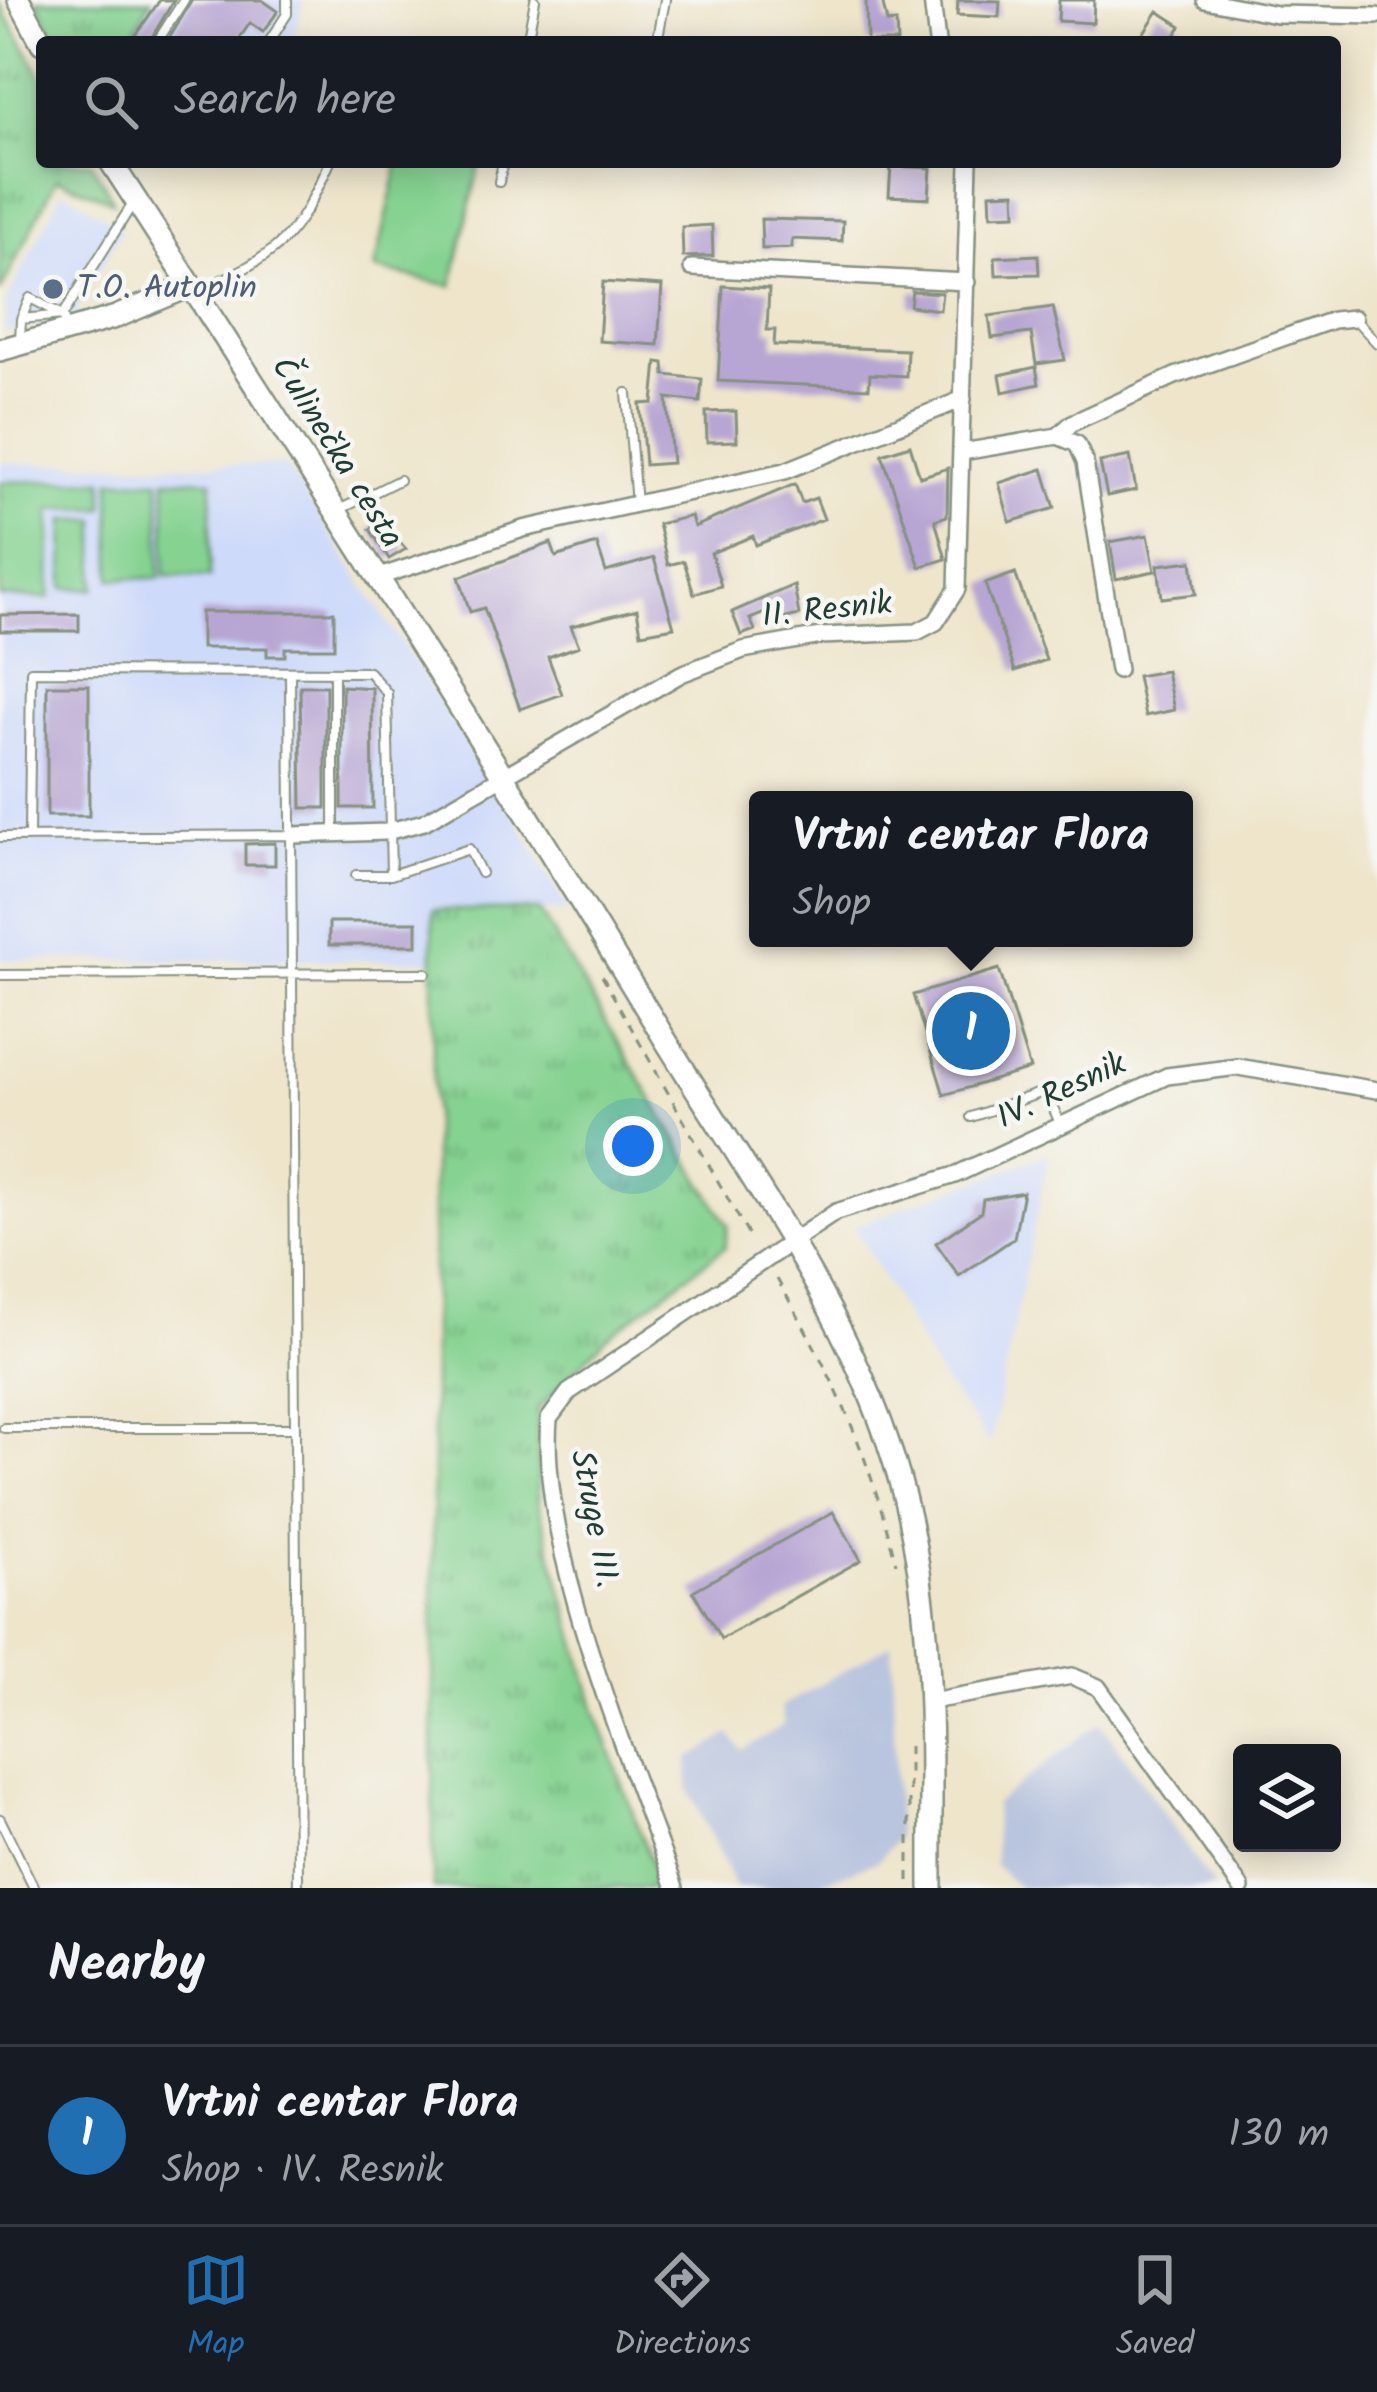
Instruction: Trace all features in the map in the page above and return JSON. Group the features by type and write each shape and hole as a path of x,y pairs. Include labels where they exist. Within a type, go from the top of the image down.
{"street":[{"path":"19,0 38,36"},
{"path":"932,0 936,36"},
{"path":"1205,0 1276,14 1377,16"},
{"name":"Čulinečka cesta","path":"116,168 506,779 789,1244 864,1378 913,1533 931,1701 931,1888"},
{"name":"II. Resnik","path":"506,779 712,661 821,635 898,636 936,622 957,589 969,168"},
{"path":"692,268 967,282"},
{"path":"10,348 65,322 192,290"},
{"path":"1058,436 1072,423 1175,376 1333,320 1354,317"},
{"path":"376,578 523,529 785,470 963,398"},
{"path":"962,452 1058,436 1077,444 1085,462 1118,670"},
{"path":"292,835 386,832 424,822 506,779"},
{"name":"IV. Resnik","path":"789,1244 836,1212 955,1175 1167,1076 1238,1067 1377,1090"},
{"name":"Struge III.","path":"675,1888 577,1599 553,1492 549,1418 583,1383 789,1244"},
{"path":"931,1701 1072,1676 1098,1688 1241,1888"}],"lane":[{"path":"161,36 184,0"},
{"path":"272,36 287,14 287,0"},
{"path":"527,36 535,0"},
{"path":"659,32 665,0"},
{"path":"192,290 271,256 296,230 327,168"},
{"path":"499,182 502,168"},
{"path":"65,322 136,199"},
{"path":"10,348 30,298 65,322"},
{"path":"1354,317 1377,343"},
{"path":"21,319 65,322"},
{"path":"627,393 636,506"},
{"path":"334,512 398,479"},
{"path":"29,836 32,671 370,672 387,693 386,832 391,874"},
{"path":"290,672 298,1888"},
{"path":"334,672 334,833"},
{"path":"0,837 292,835"},
{"path":"356,875 391,874 469,850 481,873"},
{"path":"0,975 426,973"},
{"path":"971,1117 1046,1091 1062,1127"},
{"path":"4,1428 294,1428"},
{"path":"0,1819 34,1888"}],"path":[{"path":"600,974 749,1236"},
{"path":"777,1279 829,1368 874,1471 896,1562"},
{"path":"909,1746 909,1888"}],"shaded area":[{"path":"50,0 304,0 295,36 69,36"},
{"path":"63,190 123,229 78,305 78,317 5,333 6,302"},
{"path":"0,463 285,465 520,825 568,911 434,910 433,960 0,960"},
{"path":"1049,1154 990,1444 939,1376 854,1226"},
{"path":"892,1643 897,1838 879,1860 806,1888 736,1888 688,1788 689,1759 730,1734 742,1750 784,1725 781,1707"},
{"path":"1100,1722 1215,1888 1019,1888 994,1865 995,1804"}],"green space":[{"path":"37,0 151,0 132,36 54,36"},
{"path":"0,4 36,67 36,168 94,168 114,202 57,178 0,292"},
{"path":"398,168 479,168 452,286 375,269"},
{"path":"166,479 212,480 210,577 165,576"},
{"path":"104,480 104,508 51,509 50,598 0,597 0,482"},
{"path":"111,480 160,480 160,578 112,579"},
{"path":"65,520 97,520 95,589 64,588"},
{"path":"433,910 539,910 728,1225 725,1247 606,1338 538,1409 538,1503 596,1711 660,1888 433,1888"}],"building":[{"path":"160,0 174,0 153,36 135,36"},
{"path":"192,0 262,0 278,11 263,32 250,23 241,36 171,36"},
{"path":"866,0 882,0 887,23 896,22 897,36 867,36"},
{"path":"958,0 1000,1 999,17 957,15"},
{"path":"1059,0 1094,0 1093,23 1058,21"},
{"path":"1158,11 1181,26 1175,36 1142,36"},
{"path":"891,168 931,168 929,198 889,196"},
{"path":"1015,192 1016,214 991,215 990,193"},
{"path":"761,219 843,221 842,241 792,239 792,248 762,249"},
{"path":"712,225 713,256 683,257 682,227"},
{"path":"1038,255 1039,274 996,275 995,257"},
{"path":"603,282 662,286 658,345 599,341"},
{"path":"723,286 769,289 767,330 775,330 774,345 907,350 906,376 870,374 869,388 718,381"},
{"path":"912,291 942,293 940,310 910,306"},
{"path":"1053,307 1065,360 1036,364 1031,333 992,338 989,316"},
{"path":"657,362 664,363 665,375 702,379 700,402 667,398 672,463 645,465 640,404 653,403"},
{"path":"1036,367 1039,384 1003,392 1000,375"},
{"path":"736,411 737,441 707,442 706,412"},
{"path":"910,445 920,477 948,468 947,516 935,520 946,559 920,567 882,454"},
{"path":"1130,456 1136,490 1107,496 1100,462"},
{"path":"1043,469 1055,508 1010,522 999,483"},
{"path":"795,484 802,503 816,498 824,519 756,545 753,536 711,553 721,586 694,594 684,561 668,565 658,524 691,516 694,527"},
{"path":"382,522 406,549 389,559 370,529"},
{"path":"1148,535 1155,571 1116,579 1110,542"},
{"path":"551,543 556,557 597,544 606,572 654,558 674,627 641,633 637,609 571,626 579,646 548,657 562,694 520,709 484,608 470,612 459,577"},
{"path":"1192,561 1196,594 1162,598 1158,565"},
{"path":"1015,573 1046,660 1015,671 985,584"},
{"path":"794,585 799,615 782,619 779,607 750,619 755,630 741,635 732,612"},
{"path":"201,612 334,612 334,648 285,648 285,656 267,656 267,648 201,648"},
{"path":"79,614 79,631 0,631 0,615"},
{"path":"1166,671 1174,710 1145,716 1137,676"},
{"path":"47,685 89,685 89,816 47,816"},
{"path":"300,686 326,686 326,808 302,808"},
{"path":"342,686 372,688 373,808 342,808"},
{"path":"275,843 275,865 245,865 245,844"},
{"path":"329,922 417,922 417,945 329,945"},
{"path":"999,969 1030,1069 944,1095 913,995"},
{"path":"1023,1192 1014,1238 959,1276 936,1243 981,1212 983,1199"},
{"path":"833,1512 861,1560 721,1639 693,1591"}],"place":[{"name":"T.O. Autoplin","path":"53,289"},
{"name":"Vrtni centar Flora","path":"971,1031"}]}
